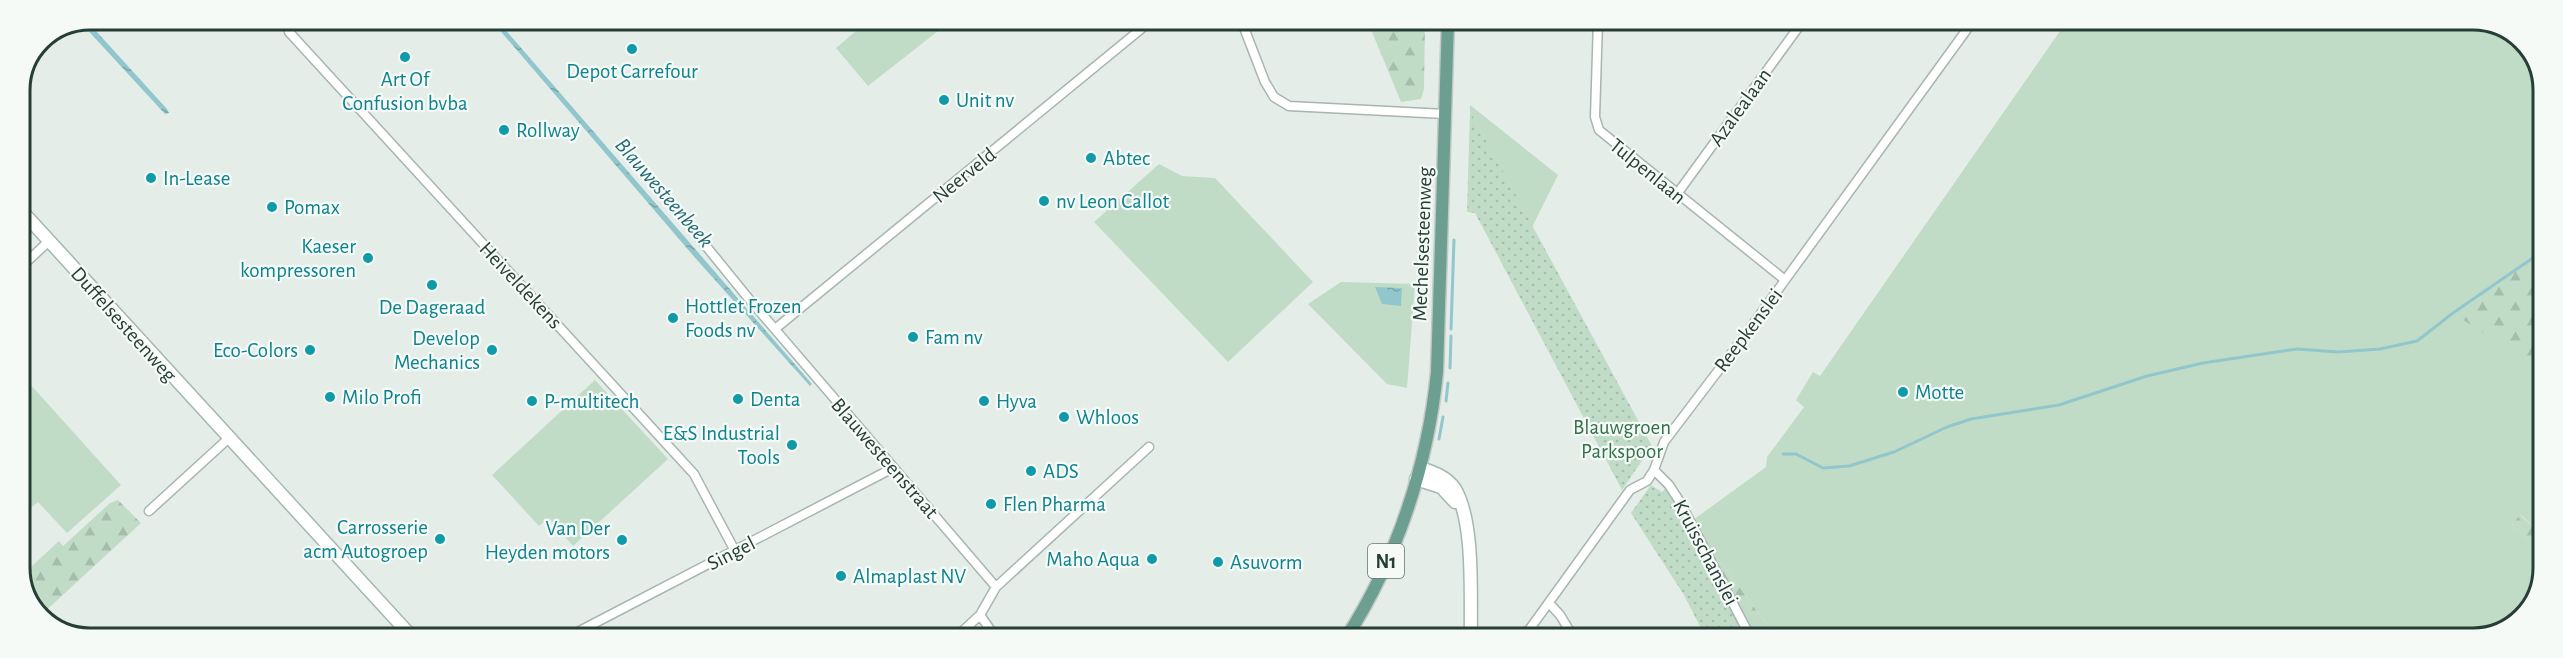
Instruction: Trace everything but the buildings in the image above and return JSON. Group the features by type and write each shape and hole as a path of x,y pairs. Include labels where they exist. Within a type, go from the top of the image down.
{"main road":[{"name":"Mechelsesteenweg","path":"1418,473 1431,417 1437,372 1448,30"},
{"name":"N1","path":"1352,628 1379,578 1399,531 1418,473"}],"street":[{"name":"Neerveld","path":"775,329 1140,30"},
{"path":"1245,30 1265,82 1274,97 1289,106 1445,114"},
{"name":"Tulpenlaan","path":"1598,30 1596,126 1602,134 1785,280"},
{"name":"Azalealaan","path":"1677,194 1796,30"},
{"name":"Reepkenslei","path":"1530,628 1630,490 1647,481 1654,470 1664,442 1966,30"},
{"name":"Heiveldekens","path":"289,32 694,474 735,551"},
{"name":"Duffelsesteenweg","path":"30,220 404,628"},
{"name":"Blauwesteenstraat","path":"697,235 996,587"},
{"path":"30,259 49,241"},
{"path":"149,511 229,438"},
{"path":"966,628 980,615 996,587 1149,447"},
{"name":"Singel","path":"585,628 893,468"},
{"name":"Kruisschanslei","path":"1654,470 1669,485 1680,502 1746,628"},
{"path":"1418,473 1446,480 1454,489 1463,514 1469,568 1471,628"},
{"path":"1549,603 1568,628"},
{"path":"980,615 989,628"}],"green space":[{"path":"857,30 939,30 868,86 836,48"},
{"path":"1371,30 1425,30 1424,89 1421,99 1401,102"},
{"path":"2061,30 2473,30 2485,31 2510,42 2518,50 2528,67 2533,86 2533,270 2526,263 2525,361 2533,368 2533,526 2521,515 2512,525 2533,545 2533,568 2528,591 2518,608 2510,616 2492,625 2473,628 1770,628 1702,537 1693,520 1766,467 1767,457 1804,407 1796,400 1813,372 1820,376"},
{"path":"1470,105 1558,175 1532,227 1470,111"},
{"name":"Blauwgroen Parkspoor","path":"1470,111 1652,446 1622,490 1475,213 1467,212"},
{"path":"1159,164 1182,176 1215,178 1313,282 1228,362 1094,222"},
{"path":"2526,263 2533,270 2533,368 2525,361 2453,313"},
{"path":"1341,282 1415,284 1407,388 1387,384 1308,304"},
{"path":"595,380 668,459 573,546 549,518 539,526 492,475"},
{"path":"30,384 121,485 67,533 38,502 30,509"},
{"name":"Blauwgroen Parkspoor","path":"1651,485 1662,492 1669,485 1746,628 1701,628 1684,595 1631,513"},
{"path":"118,500 141,523 47,610 35,591 30,568 59,541 63,546 110,503"},
{"path":"2520,515 2533,526 2533,545 2512,525"},
{"path":"1702,537 1770,628 1751,628"}],"water":[{"path":"88,30 95,30 167,109 169,113 165,114"},
{"path":"500,30 506,30 812,384 810,386 697,260"},
{"path":"1375,287 1402,288 1401,306 1382,304"}],"waterway":[{"path":"1451,329 1454,240"},
{"path":"1783,454 1796,454 1823,468 1849,466 1894,452 1947,427 1971,419 2059,405 2147,376 2203,363 2297,349 2338,352 2380,349 2417,341 2533,258"},
{"path":"1450,368 1451,336"},
{"path":"1446,401 1448,383"},
{"path":"1439,439 1443,417"}],"place":[{"name":"Depot Carrefour","path":"632,49"},
{"name":"Art Of Confusion bvba","path":"405,57"},
{"name":"Unit nv","path":"944,100"},
{"name":"Rollway","path":"504,130"},
{"name":"Abtec","path":"1091,158"},
{"name":"In-Lease","path":"151,178"},
{"name":"nv Leon Callot","path":"1044,201"},
{"name":"Pomax","path":"272,207"},
{"name":"Kaeser kompressoren","path":"368,258"},
{"name":"De Dageraad","path":"432,285"},
{"name":"Hottlet Frozen Foods nv","path":"673,318"},
{"name":"Fam nv","path":"913,337"},
{"name":"Eco-Colors","path":"310,350"},
{"name":"Develop Mechanics","path":"492,350"},
{"name":"Motte","path":"1903,392"},
{"name":"Milo Profi","path":"330,397"},
{"name":"Denta","path":"738,399"},
{"name":"P-multitech","path":"532,401"},
{"name":"Hyva","path":"984,401"},
{"name":"Whloos","path":"1064,417"},
{"name":"E&S Industrial Tools","path":"792,445"},
{"name":"ADS","path":"1031,471"},
{"name":"Flen Pharma","path":"991,504"},
{"name":"Carrosserie acm Autogroep","path":"440,539"},
{"name":"Van Der Heyden motors","path":"622,540"},
{"name":"Maho Aqua","path":"1152,559"},
{"name":"Asuvorm","path":"1218,562"},
{"name":"Almaplast NV","path":"841,576"}],"water label":[{"name":"Blauwesteenbeek","path":"665,192"}]}
